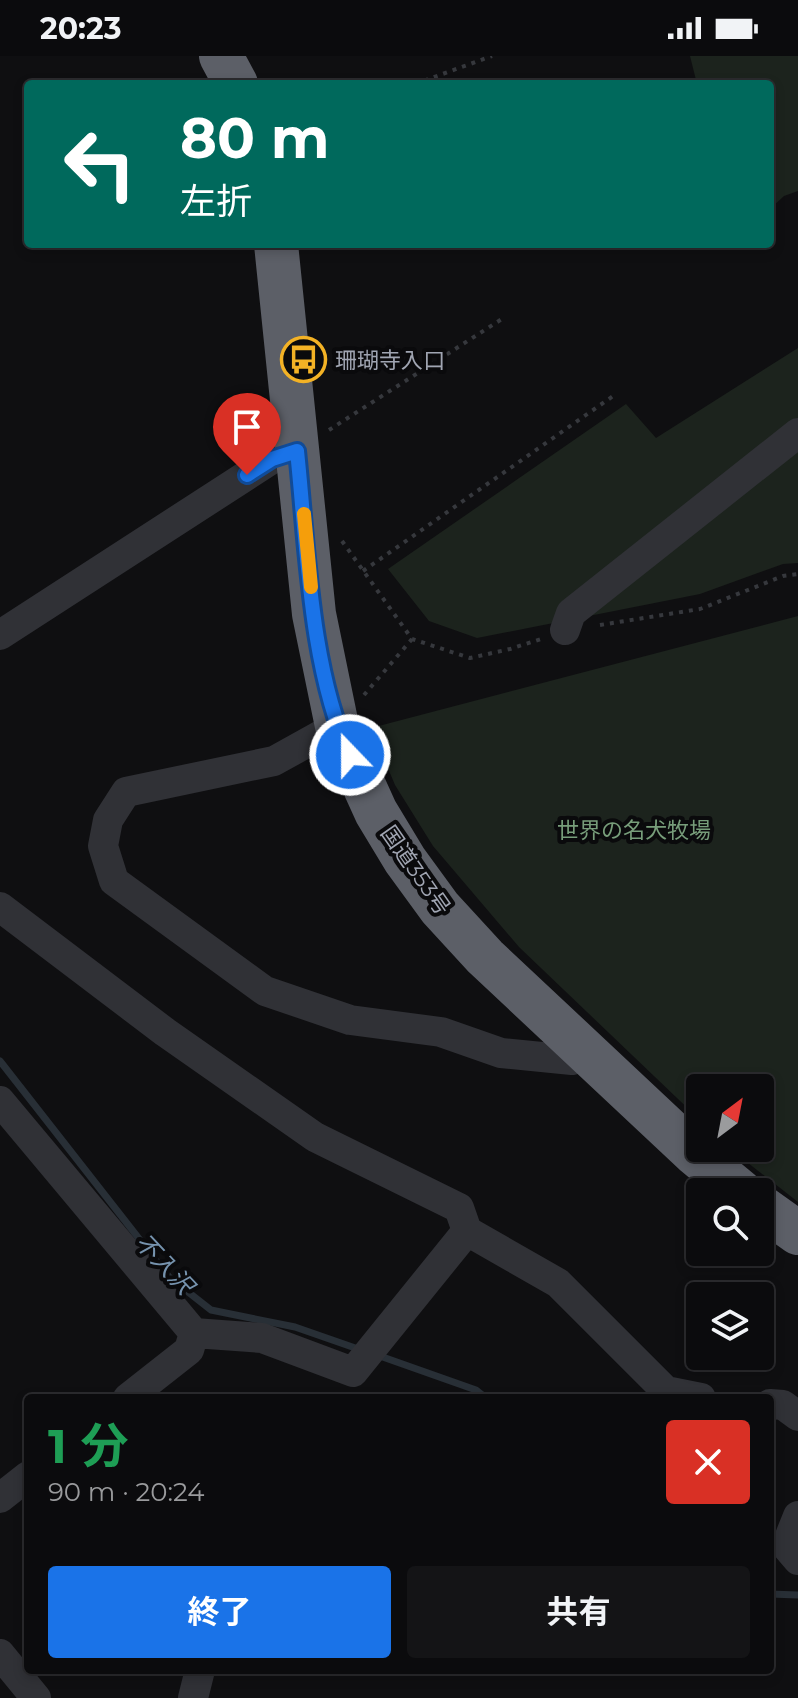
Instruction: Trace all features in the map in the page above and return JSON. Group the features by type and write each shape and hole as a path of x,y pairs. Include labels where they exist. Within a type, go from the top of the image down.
{"highway":[{"path":"221,56 234,80"},
{"name":"国道353号","path":"276,248 314,614 337,726 376,812 405,860 440,908 485,957 724,1178"},
{"path":"774,1216 798,1233"}],"street":[{"path":"565,630 571,613 798,433"},
{"path":"0,635 272,459 297,451"},
{"path":"337,726 274,761 126,792 108,820 103,846 114,881 265,991 350,1020 441,1032 501,1053 572,1060 590,1055"},
{"path":"0,907 165,1032 315,1137 459,1208 467,1231 558,1283 666,1391 681,1394"},
{"path":"0,1101 194,1333 262,1338 353,1372 467,1231"},
{"path":"135,1394 189,1350 194,1333"},
{"path":"774,1404 783,1405 798,1416"},
{"path":"0,1498 24,1479"},
{"path":"798,1516 786,1546 798,1560"},
{"path":"0,1654 36,1698"},
{"path":"193,1698 199,1674"}],"path":[{"path":"426,80 492,56"},
{"path":"297,451 505,317"},
{"path":"363,571 616,394"},
{"path":"340,538 412,639 470,658 510,649 565,630 700,609 783,576 798,574"},
{"path":"337,726 412,639"}],"green space":[{"path":"690,56 798,56 798,191 784,196 774,205 774,80 696,80"},
{"path":"798,348 798,563 783,564 700,594 477,638 429,621 388,569 626,404 656,438"},
{"name":"世界の名犬牧場","path":"798,616 798,1202 774,1183 774,1178 767,1178 747,1162 774,1162 774,1074 686,1074 686,1107 519,947 433,846 395,785 371,728"}],"waterway":[{"name":"不入沢","path":"0,1061 169,1277 211,1310 295,1327 361,1350"},
{"name":"不入沢","path":"377,1355 481,1394"},
{"name":"不入沢","path":"774,1594 798,1595"}],"slow traffic":[{"path":"304,514 311,587"}],"place":[{"name":"珊瑚寺入口","path":"304,360"}],"route":[{"path":"247,475 272,459 297,451 314,614 337,726 350,755"}]}
